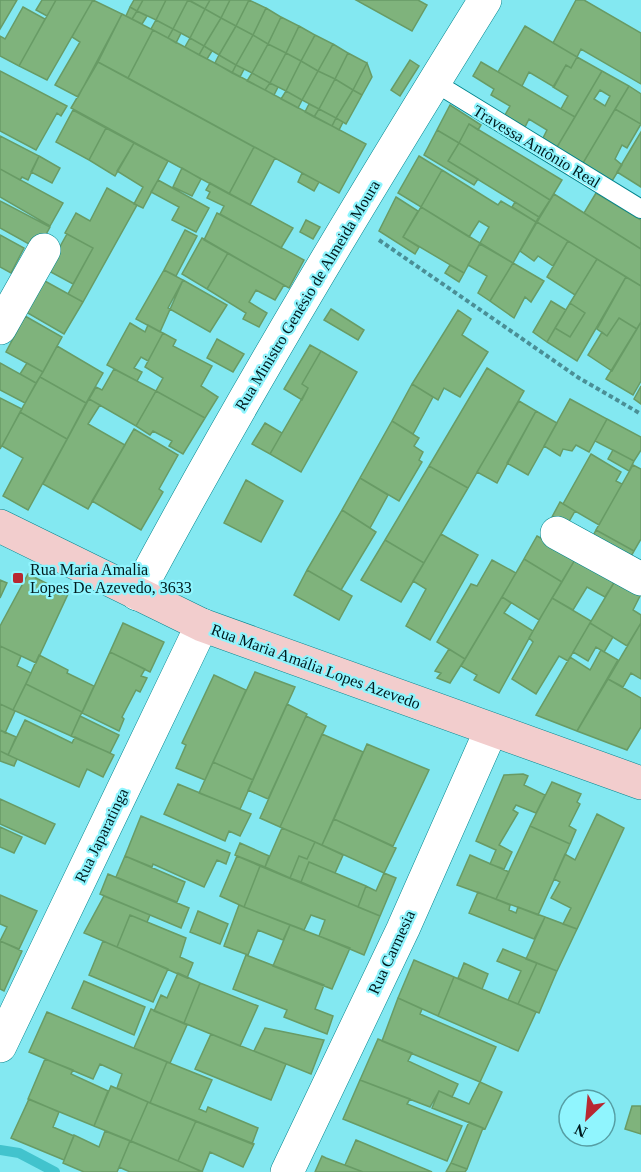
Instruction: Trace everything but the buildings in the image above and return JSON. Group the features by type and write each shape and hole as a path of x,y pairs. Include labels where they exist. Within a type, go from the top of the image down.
{"main road":[{"name":"Rua Maria Amália Lopes Azevedo","path":"0,526 202,625 641,783"}],"street":[{"name":"Rua Ministro Genésio de Almeida Moura","path":"137,594 200,476 349,221 485,0"},
{"path":"0,328 44,250"},
{"path":"557,533 641,579"},
{"name":"Rua Japaratinga","path":"0,1046 202,625"},
{"name":"Rua Carmesia","path":"287,1172 408,918 491,730"}],"lane":[{"name":"Travessa Antônio Real","path":"434,82 641,209"}],"path":[{"path":"349,221 579,378 641,414"}],"waterway":[{"path":"0,1150 19,1153 55,1172"}],"place":[{"name":"Rua Maria Amalia Lopes De Azevedo, 3633","path":"18,578"}]}
